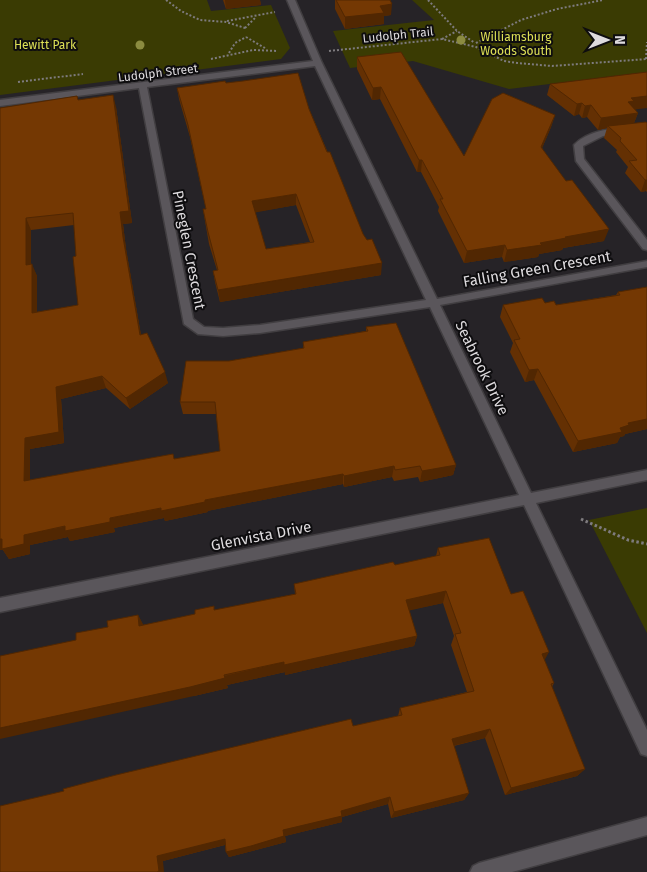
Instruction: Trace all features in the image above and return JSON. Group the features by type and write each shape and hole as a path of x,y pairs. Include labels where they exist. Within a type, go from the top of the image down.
{"street":[{"name":"Seabrook Drive","path":"291,0 318,63 647,748"},
{"name":"Ludolph Street","path":"0,103 318,63"},
{"name":"Pineglen Crescent","path":"143,86 188,321 202,331 222,332 260,329 433,303"},
{"path":"647,128 586,138 578,145 577,152 579,159 647,247"},
{"name":"Falling Green Crescent","path":"433,303 647,264"},
{"name":"Glenvista Drive","path":"0,605 647,476"},
{"path":"478,872 647,826"}],"path":[{"path":"166,0 181,11 200,20 226,22 245,28 256,17"},
{"path":"428,0 457,31 476,43"},
{"path":"476,43 521,20 557,9 603,0"},
{"path":"226,22 275,12"},
{"path":"442,39 457,31"},
{"path":"246,37 266,48 249,50 228,54 235,43 246,37"},
{"name":"Ludolph Trail","path":"326,51 442,39 476,47 504,61 535,65 552,66 646,59"},
{"path":"646,59 647,42"},
{"path":"582,519 628,540 647,544"}],"green space":[{"name":"Hewitt Park","path":"0,0 207,0 211,11 271,5 290,48 281,59 0,95"},
{"name":"Williamsburg Woods South","path":"412,0 647,0 647,72 509,89 413,61 350,68 333,31 434,20"},
{"path":"647,508 647,633 589,520"}],"building":[{"path":"336,0 390,0 392,4 380,6 384,13 345,17"},
{"path":"401,52 464,156 492,99 503,93 555,115 541,147 566,181 572,180 609,229 540,243 542,245 507,250 505,245 467,251 440,199 443,199 422,160 419,160 381,87 373,88 357,57"},
{"path":"647,72 647,96 631,98 634,101 628,102 638,113 601,118 591,105 577,104 550,84"},
{"path":"298,73 309,109 327,152 330,152 363,234 367,240 372,239 382,263 218,290 213,271 218,270 203,209 206,209 188,125 177,88","holes":["296,194 314,242 266,249 252,201"]},
{"path":"113,95 129,211 120,212 140,335 147,333 165,372 126,398 102,376 56,387 59,432 25,438 24,481 173,454 174,459 220,451 215,402 180,402 186,361 229,361 304,348 303,342 368,331 366,327 396,323 456,465 422,471 420,466 395,470 394,466 344,476 343,474 205,500 205,502 161,511 161,508 110,518 110,522 65,531 65,526 24,535 24,544 2,549 2,539 0,539 0,108 77,96 78,100","holes":["73,213 76,256 73,257 78,305 32,313 32,264 26,265 26,218"]},
{"path":"646,122 647,180 645,180 629,161 637,160 620,141 621,138 608,126"},
{"path":"647,287 647,419 628,423 629,425 620,428 622,432 578,441 538,369 529,370 514,340 520,339 503,305 542,298 545,303 554,301 556,305 620,295 618,292"},
{"path":"489,538 511,594 523,591 549,652 542,654 554,683 551,684 585,769 511,788 490,729 452,739 469,793 394,812 390,797 341,811 342,816 283,830 284,836 251,846 226,852 225,839 157,856 159,871 157,872 0,872 0,806 64,791 63,789 116,775 351,719 353,726 402,715 400,708 474,691 455,634 461,633 446,591 406,600 417,636 284,665 284,662 224,675 225,678 190,687 0,728 0,656 76,640 76,633 108,627 107,621 138,615 139,626 195,614 195,610 214,606 214,610 296,594 294,584 393,562 395,565 440,555 438,548"}]}
